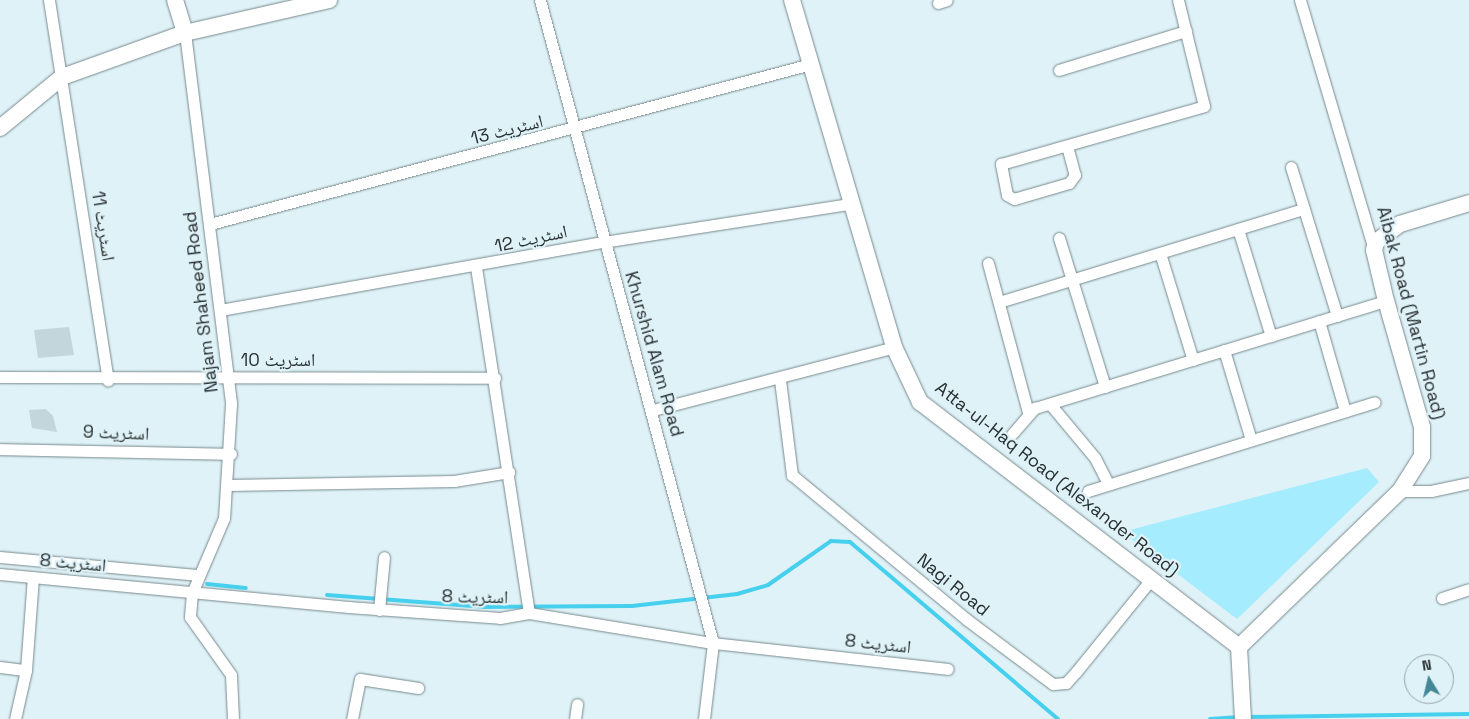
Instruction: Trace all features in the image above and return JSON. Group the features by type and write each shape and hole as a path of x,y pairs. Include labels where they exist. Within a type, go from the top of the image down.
{"street":[{"name":"اسٹریٹ 11","path":"50,0 108,380"},
{"path":"175,0 185,33"},
{"path":"0,128 62,77 185,33 329,0"},
{"name":"Khurshid Alam Road","path":"540,0 572,131 653,410 713,643 704,719"},
{"name":"Atta-ul-Haq Road (Alexander Road)","path":"792,0 849,204 894,347 920,402 1152,578 1239,647"},
{"path":"1067,146 1074,175 1070,183 1014,199 1008,195 1001,164 1204,106 1178,0"},
{"name":"Aibak Road (Martin Road)","path":"1239,647 1400,491 1416,470 1424,445 1412,381 1386,300 1374,250 1300,0"},
{"path":"1059,70 1186,31"},
{"name":"Najam Shaheed Road","path":"185,33 220,310 227,377 231,454 224,518 192,593"},
{"name":"اسٹریٹ 13","path":"210,224 572,131 811,64"},
{"path":"1291,167 1337,316"},
{"path":"1374,250 1387,230 1469,203"},
{"name":"اسٹریٹ 12","path":"220,310 476,268 603,242 849,204"},
{"path":"999,302 1304,209"},
{"path":"1238,229 1271,336"},
{"path":"1059,238 1105,387"},
{"path":"1160,253 1193,360"},
{"path":"988,263 1028,412"},
{"path":"476,268 495,378 529,608"},
{"path":"1012,434 1028,412 1050,404 1386,300"},
{"path":"1319,321 1345,411"},
{"path":"653,410 780,380 894,347"},
{"path":"1224,350 1251,440"},
{"name":"اسٹریٹ 10","path":"0,377 108,380 227,377 495,378"},
{"name":"Nagi Road","path":"780,380 792,475 966,619 1054,684 1066,683 1152,578"},
{"path":"1088,492 1108,484 1374,402"},
{"path":"1050,404 1095,458 1108,484"},
{"name":"اسٹریٹ 9","path":"0,449 231,454"},
{"path":"228,485 454,481 509,472"},
{"path":"1400,491 1430,491 1469,483"},
{"path":"0,557 199,575"},
{"path":"379,607 384,558"},
{"name":"اسٹریٹ 8","path":"0,574 192,593 500,618 529,608 713,643 948,669"},
{"path":"15,719 26,670 33,577"},
{"path":"1442,598 1469,589"},
{"path":"192,593 192,626 234,683 233,719"},
{"path":"1239,647 1243,719"},
{"path":"0,667 26,670"},
{"path":"352,719 360,679 418,688"},
{"path":"575,719 577,704"}],"shaded area":[{"path":"1367,468 1379,482 1237,619 1122,532"}],"building":[{"path":"69,327 74,355 38,358 34,330"},
{"path":"46,409 53,416 57,432 32,428 29,410"}],"waterway":[{"path":"327,595 486,607 632,606 737,594 768,585 831,541 850,542 1058,719"},
{"path":"207,584 246,588"},
{"path":"1247,717 1469,714"},
{"path":"1210,719 1240,717"}]}
